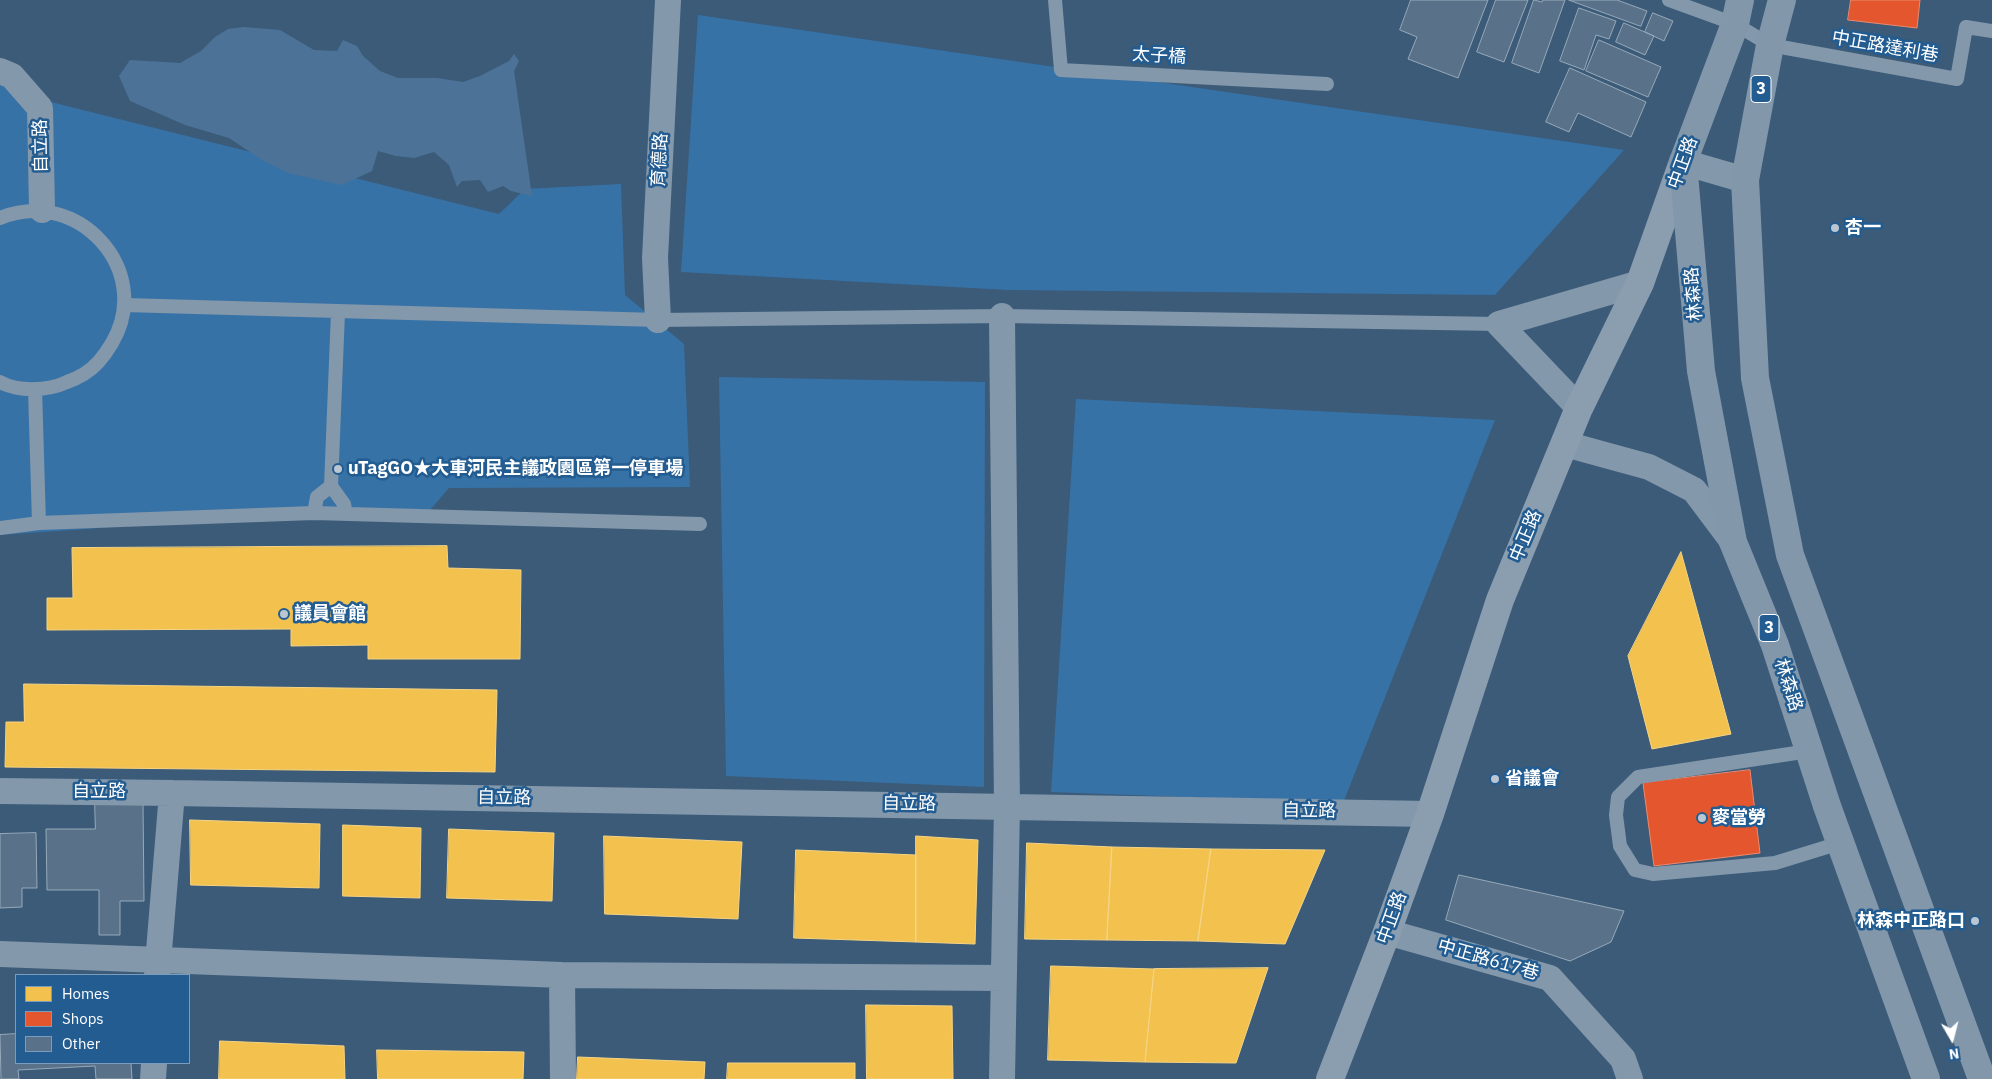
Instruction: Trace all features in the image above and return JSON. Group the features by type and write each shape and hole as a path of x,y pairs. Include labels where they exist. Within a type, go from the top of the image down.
{"main road":[{"name":"3","path":"1782,0 1770,45 1745,180 1755,378 1790,555 1982,1079"},
{"name":"中正路","path":"1683,162 1737,12"},
{"name":"林森路","path":"1683,162 1700,371 1733,542 1775,645 1840,843 1926,1079"}],"street":[{"name":"育德路","path":"658,320 655,258 668,0"},
{"name":"自立路","path":"0,71 12,76 40,108 42,210"},
{"path":"1683,162 1745,180"},
{"name":"中正路","path":"1330,1079 1430,814 1500,600 1579,408 1640,283 1683,162"},
{"path":"1579,408 1499,324 1640,283"},
{"path":"1002,316 1008,806 1002,1079"},
{"path":"1565,444 1649,467 1694,490 1733,542"},
{"name":"自立路","path":"0,792 172,793 1430,814"},
{"path":"157,967 172,793"},
{"name":"中正路617巷","path":"1387,932 1550,978 1623,1059 1630,1079"},
{"path":"0,954 157,967 562,975 1004,978"},
{"path":"562,975 563,1079"},
{"path":"153,1079 154,1064"}],"lane":[{"name":"太子橋","path":"1055,0 1060,70 1327,84"},
{"name":"中正路達利巷","path":"1669,0 1737,12 1770,45 1956,78 1966,27 1992,31"},
{"path":"0,218 13,212 42,210 69,217 93,231 111,252 122,278 124,306 119,332 105,355 86,373 61,385 35,389 6,385 0,382"},
{"path":"124,306 658,320 1002,316 1499,324"},
{"path":"338,312 330,486 344,504 346,514"},
{"path":"35,389 39,523"},
{"path":"314,513 317,497 330,486"},
{"path":"0,528 39,523 314,513 700,524"},
{"path":"1809,751 1638,777 1618,796 1616,815 1620,846 1635,870 1653,874 1775,862 1840,843"}],"shaded area":[{"path":"698,15 1624,150 1495,295 1008,290 681,272"},
{"path":"244,27 280,30 314,50 337,51 343,40 357,46 363,56 380,71 398,78 437,78 463,82 480,76 509,61 514,54 519,61 514,71 532,196 511,191 503,186 488,192 480,180 462,181 457,187 449,165 434,152 414,158 378,151 372,171 342,185 288,173 262,160 229,138 185,125 130,101 119,76 130,60 180,63 201,51 215,37 228,29"},
{"path":"0,85 47,101 499,214 525,189 621,184 625,295 684,344 690,487 449,488 424,517 314,513 0,535"},
{"path":"719,377 985,382 984,787 726,776"},
{"path":"1076,399 1495,420 1343,803 1051,792"}],"building: Homes":[{"name":"議員會館","path":"447,546 448,568 521,570 520,659 368,659 368,645 291,646 291,629 47,630 47,598 73,598 72,548"},
{"path":"1681,552 1731,734 1652,749 1628,656"},
{"path":"24,684 497,690 495,772 5,767 6,722 24,722"},
{"path":"190,820 320,824 319,888 191,885"},
{"path":"343,825 421,828 420,898 343,896"},
{"path":"449,829 554,833 552,901 447,898"},
{"path":"604,836 742,842 738,919 605,914"},
{"path":"916,836 978,840 975,944 916,942"},
{"path":"1027,843 1112,847 1107,940 1025,939"},
{"path":"1112,847 1211,849 1198,941 1107,940"},
{"path":"1211,849 1325,850 1285,944 1198,941"},
{"path":"796,850 916,855 916,942 794,938"},
{"path":"1051,966 1154,969 1145,1062 1048,1060"},
{"path":"1268,968 1236,1063 1145,1062 1154,969"},
{"path":"866,1005 952,1006 953,1079 867,1079"},
{"path":"220,1041 344,1046 345,1079 219,1079"},
{"path":"377,1050 524,1052 523,1079 378,1079"},
{"path":"578,1057 705,1062 704,1079 577,1079"},
{"path":"728,1063 855,1063 855,1079 727,1079"}],"building: Shops":[{"path":"1851,0 1920,0 1917,28 1848,20"},
{"name":"麥當勞","path":"1750,770 1760,853 1654,866 1643,783"}],"building: Other":[{"path":"1411,0 1488,0 1458,78 1408,59 1417,37 1400,30"},
{"path":"1496,0 1528,0 1504,62 1477,52"},
{"path":"1534,0 1542,2 1543,0 1565,0 1539,73 1512,63"},
{"path":"1569,0 1617,0 1647,11 1641,26"},
{"path":"1579,8 1616,21 1609,39 1596,35 1584,70 1560,61"},
{"path":"1653,13 1673,21 1664,41 1645,32"},
{"path":"1624,23 1654,36 1645,55 1616,42"},
{"path":"1599,40 1661,67 1648,97 1586,71"},
{"path":"1570,68 1646,102 1631,137 1578,113 1569,132 1546,122"},
{"path":"95,803 143,803 144,901 120,901 120,935 99,935 99,890 47,890 46,829 95,829"},
{"path":"36,833 37,888 22,888 22,907 0,908 0,834"},
{"path":"1459,875 1624,911 1611,942 1570,961 1446,920"},
{"path":"15,1034 15,1064 131,1064 132,1079 96,1079 95,1066 18,1070 19,1079 1,1079 0,1035"}],"place":[{"name":"杏一","path":"1835,228"},
{"name":"uTagGO★大車河民主議政園區第一停車場","path":"338,469"},
{"name":"議員會館","path":"284,614"},
{"name":"省議會","path":"1495,779"},
{"name":"麥當勞","path":"1702,818"},
{"name":"林森中正路口","path":"1975,921"}]}
